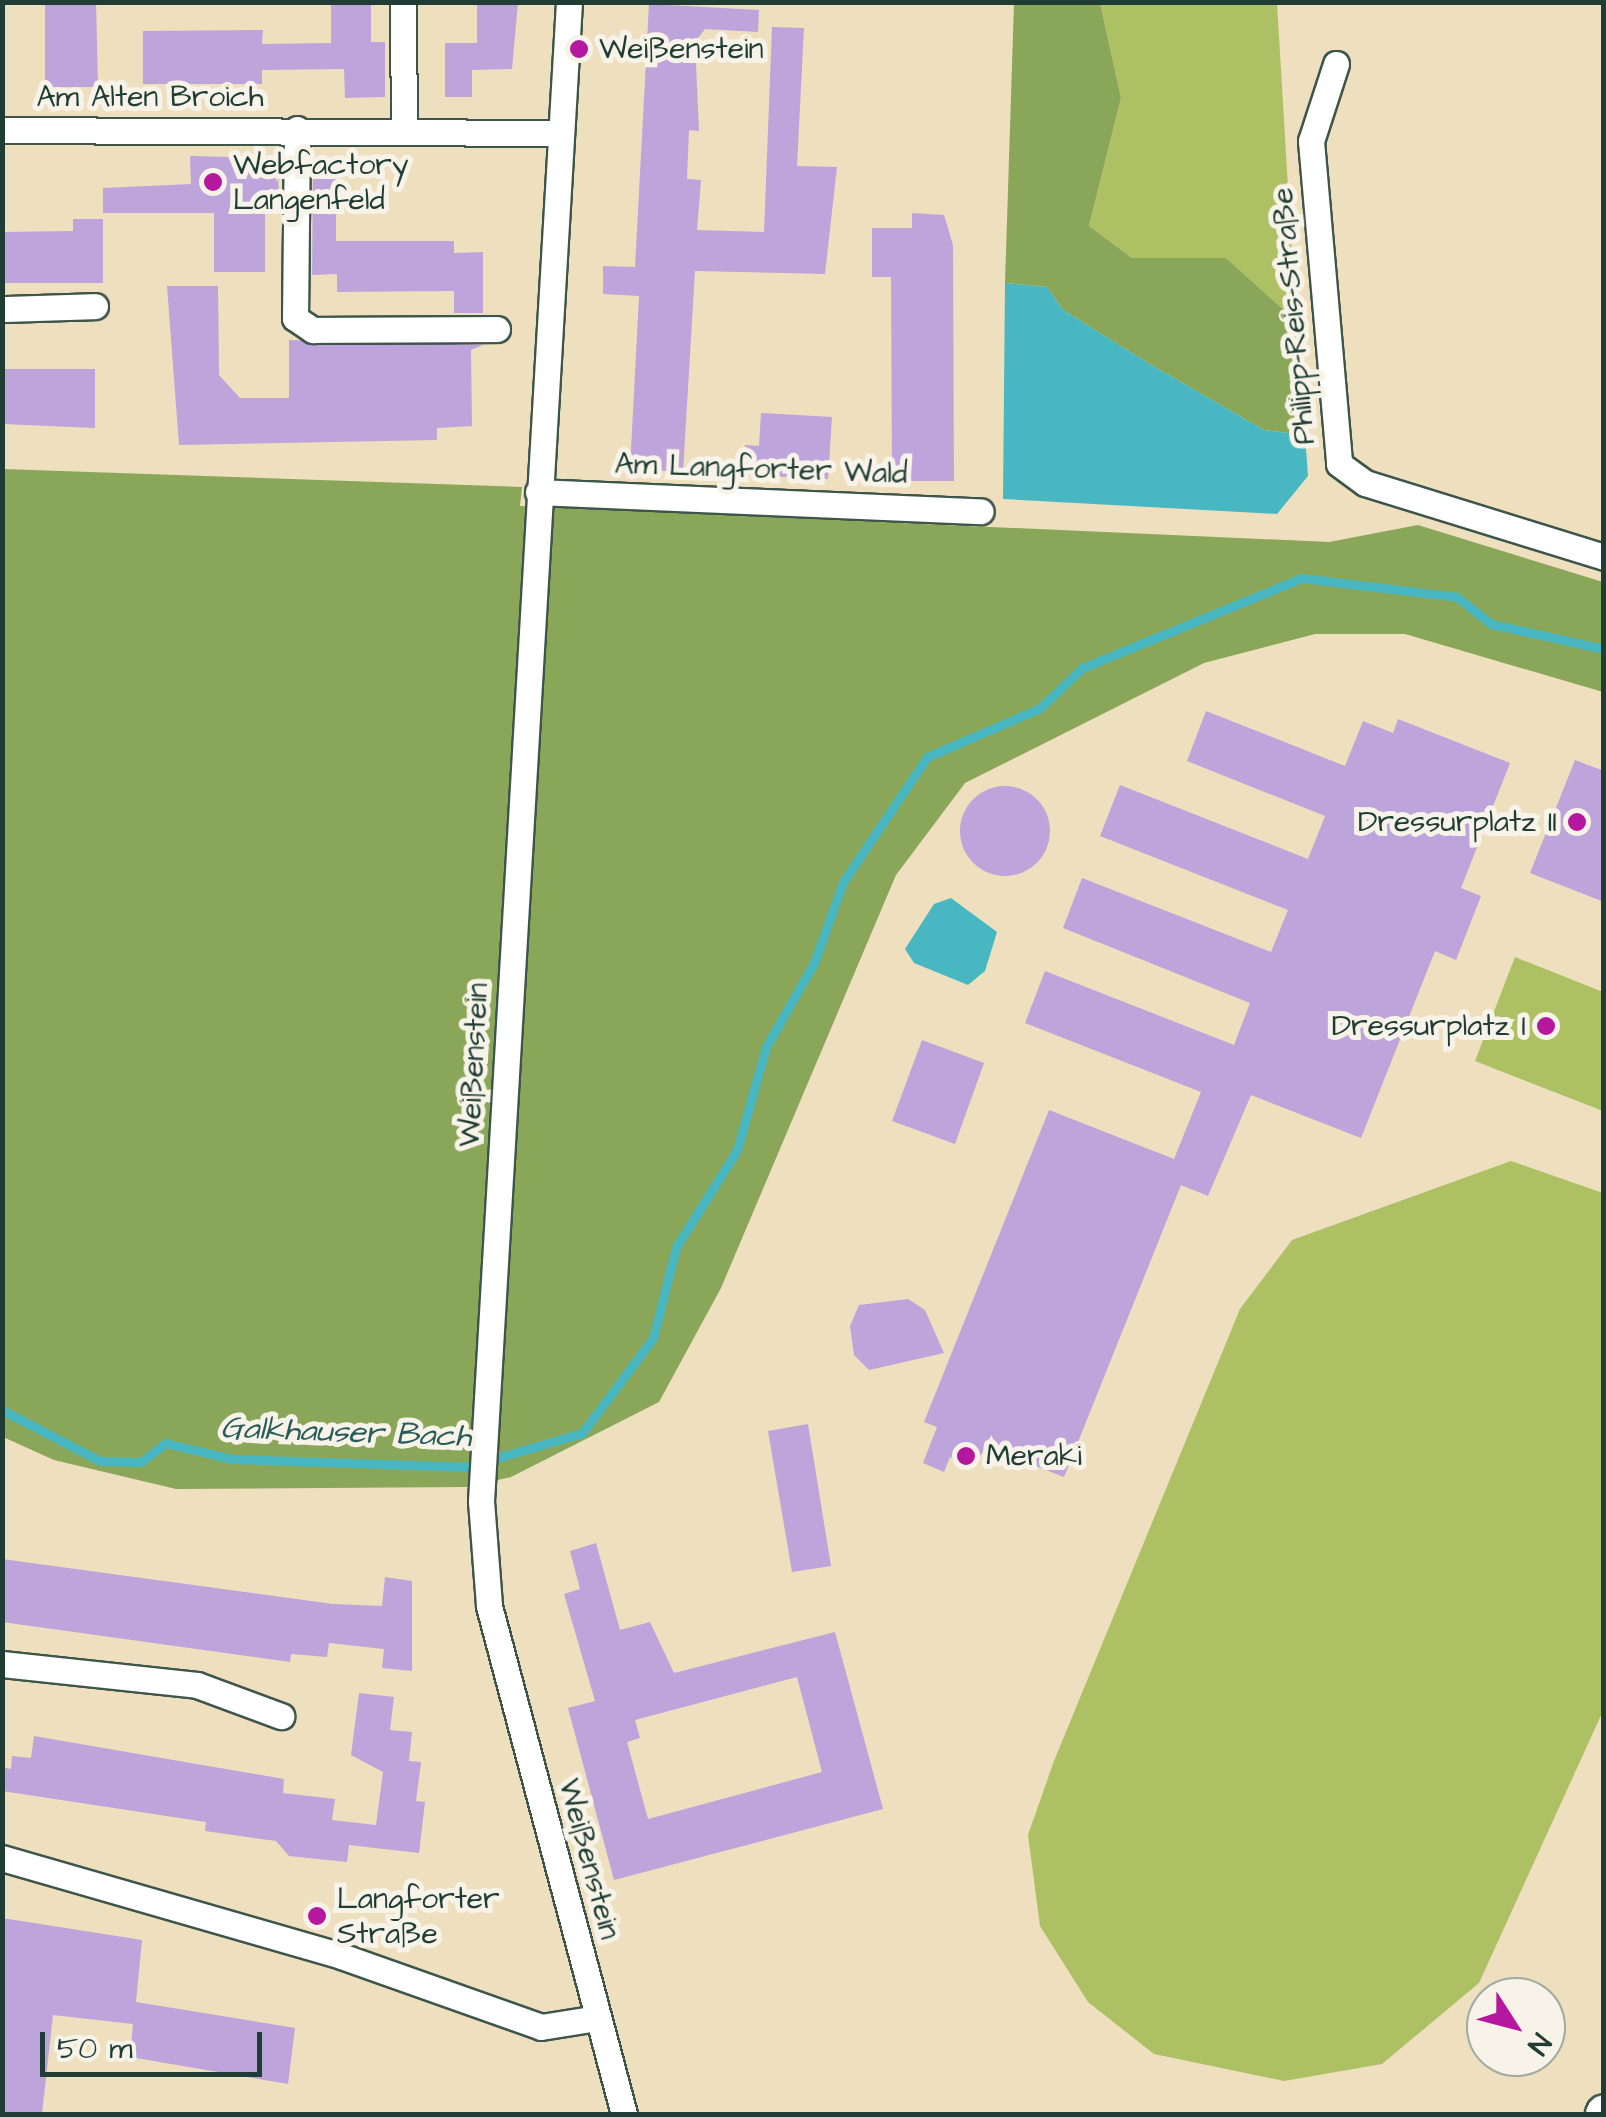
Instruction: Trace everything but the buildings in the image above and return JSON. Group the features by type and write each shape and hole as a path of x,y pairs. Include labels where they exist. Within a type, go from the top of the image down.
{"street":[{"path":"404,2 404,131"},
{"name":"Weißenstein","path":"568,2 481,1501 488,1606 624,2114"},
{"name":"Philipp-Reis-Straße","path":"1336,64 1311,141 1339,464 1365,484 1604,557"},
{"name":"Am Alten Broich","path":"297,129 295,318 313,330 498,329"},
{"name":"Am Alten Broich","path":"2,130 561,133"},
{"path":"2,309 95,306"},
{"name":"Am Langforter Wald","path":"538,492 981,511"},
{"path":"2,1664 197,1685 280,1716"},
{"path":"2,1858 341,1956 541,2026 597,2018"}],"green space":[{"path":"1014,3 1100,3 1121,98 1089,226 1132,258 1226,258 1296,321 1305,435 1264,430 1063,310 1047,287 1005,283"},
{"path":"1100,3 1277,3 1296,321 1226,258 1132,258 1089,226 1121,98"},
{"path":"3,469 522,487 520,506 1329,542 1418,525 1603,582 1603,692 1405,634 1315,634 1204,663 965,783 896,875 721,1288 659,1402 511,1477 466,1487 176,1489 54,1460 3,1437"},
{"name":"Dressurplatz I","path":"1515,957 1603,992 1603,1111 1475,1061"},
{"path":"1511,1161 1603,1193 1603,1711 1482,1977 1466,1977 1466,1994 1382,2064 1284,2081 1154,2054 1088,2002 1040,1926 1028,1835 1054,1761 1240,1309 1292,1240"}],"water":[{"path":"1005,283 1047,287 1063,310 1264,430 1305,435 1308,476 1277,514 1003,499"},
{"path":"951,898 997,932 985,971 968,985 914,963 905,949 934,904"}],"waterway":[{"name":"Galkhauser Bach","path":"2,1410 100,1461 141,1462 165,1443 231,1459 466,1467 582,1433 653,1338 676,1247 737,1150 766,1047 814,963 843,882 927,757 1040,708 1082,668 1301,578 1457,597 1491,624 1604,649"}],"place":[{"name":"Weißenstein","path":"579,49"},
{"name":"Webfactory Langenfeld","path":"213,182"},
{"name":"Dressurplatz II","path":"1577,822"},
{"name":"Dressurplatz I","path":"1546,1026"},
{"name":"Meraki","path":"966,1456"},
{"name":"Langforter Straße","path":"317,1916"}]}
